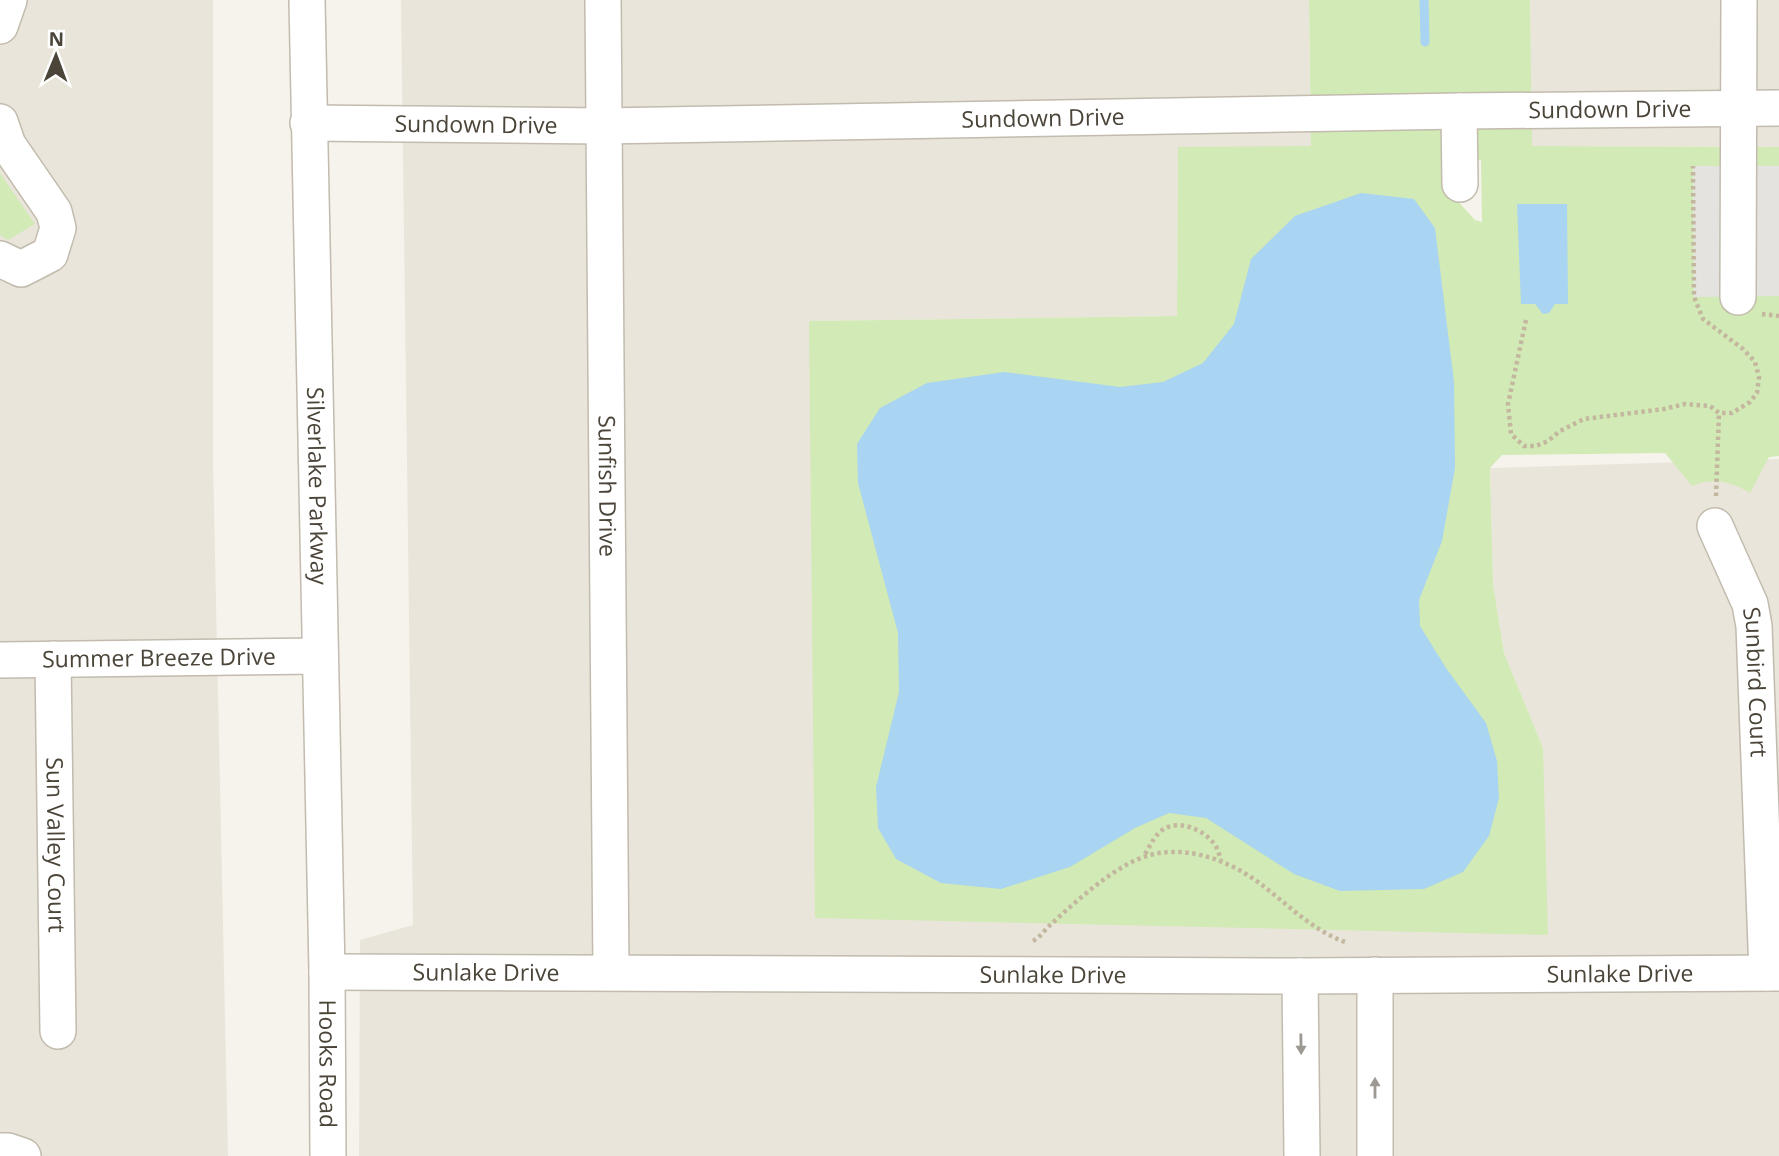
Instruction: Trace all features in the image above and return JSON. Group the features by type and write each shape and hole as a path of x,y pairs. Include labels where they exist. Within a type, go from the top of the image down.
{"street":[{"path":"0,26 9,0"},
{"name":"Silverlake Parkway","path":"307,0 327,972"},
{"name":"Sunfish Drive","path":"603,0 611,972"},
{"path":"1738,297 1739,0"},
{"name":"Sundown Drive","path":"308,123 602,126 1779,108"},
{"path":"1459,111 1460,184"},
{"path":"0,122 8,145 54,212 58,228 50,254 21,269 0,258"},
{"name":"Sunbird Court","path":"1715,526 1749,604 1754,626 1773,973"},
{"name":"Summer Breeze Drive","path":"0,660 319,656"},
{"name":"Sun Valley Court","path":"53,659 58,1031"},
{"name":"Sunlake Drive","path":"327,972 1300,976 1773,973"},
{"name":"Hooks Road","path":"327,972 328,1156"},
{"path":"1375,1156 1376,975"},
{"path":"1300,976 1302,1156"},
{"path":"0,1151 23,1156"}],"path":[{"path":"1526,320 1508,404 1511,434 1524,446 1536,446 1548,441 1560,431 1584,419 1685,404 1710,406 1719,413 1732,413 1750,402 1757,393 1759,377 1755,362 1744,349 1703,319 1695,297 1693,166"},
{"path":"1715,526 1719,413"},
{"path":"1145,855 1153,839 1163,829 1179,825 1195,829 1207,836 1215,845 1221,861"},
{"path":"1029,943 1036,941 1046,928 1126,865 1145,855 1166,851 1188,852 1221,861 1259,883 1325,933 1343,942 1353,943"}],"shaded area":[{"path":"0,0 213,0 213,463 228,1156 0,1156"},
{"path":"401,0 1309,0 1311,147 1178,148 1177,316 809,321 1543,748 1504,653 1493,584 1490,468 1779,459 1779,1156 359,1156 360,940 413,925"},
{"path":"1530,0 1779,0 1779,147 1531,146"},
{"path":"1693,166 1779,166 1779,296 1694,297"}],"green space":[{"path":"1309,0 1530,0 1532,146 1779,147 1779,456 1769,457 1750,493 1722,482 1692,486 1665,453 1502,455 1490,468 1493,584 1504,653 1543,748 1548,935 815,918 809,321 1177,316 1178,147 1311,146","holes":["1443,159 1481,160 1482,222 1475,220 1443,185"]},
{"path":"0,173 35,224 8,240 0,235"}],"water":[{"path":"1361,193 1414,199 1435,228 1454,382 1455,468 1442,541 1419,600 1420,626 1446,668 1486,723 1497,761 1499,798 1489,836 1463,872 1424,889 1340,891 1294,874 1206,818 1169,813 1135,828 1070,867 1001,889 941,883 896,859 878,828 876,787 899,692 898,633 858,483 857,444 880,408 927,383 1004,372 1120,387 1163,382 1203,363 1234,324 1251,259 1295,216"},
{"path":"1517,204 1567,204 1568,304 1555,304 1549,313 1543,314 1535,304 1521,304"}],"waterway":[{"path":"1424,0 1425,42"}]}
